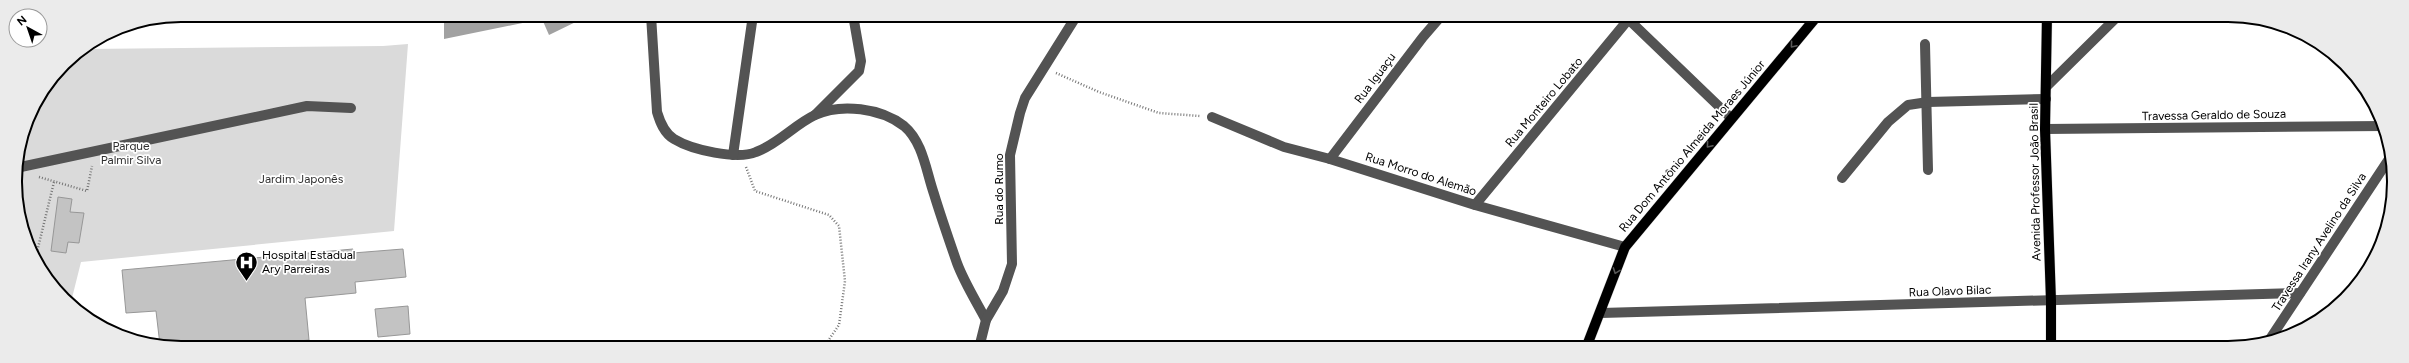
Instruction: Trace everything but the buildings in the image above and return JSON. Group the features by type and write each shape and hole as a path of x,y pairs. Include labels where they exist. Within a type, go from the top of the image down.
{"main road":[{"name":"Rua Dom Antônio Almeida Moraes Júnior","path":"1589,341 1601,314 1625,247 1812,22"},
{"name":"Avenida Professor João Brasil","path":"2048,22 2045,130 2052,301 2051,341"}],"street":[{"path":"651,22 657,112 661,125 674,139 698,148 737,155 755,153 815,115 859,70 861,61 854,22"},
{"path":"737,155 752,22"},
{"name":"Rua do Rumo","path":"981,341 986,320 1003,291 1012,264 1010,155 1020,113 1025,98 1073,22"},
{"name":"Rua Iguaçu","path":"1330,159 1423,36 1436,22"},
{"name":"Rua Monteiro Lobato","path":"1475,205 1625,22"},
{"path":"1634,22 1731,118"},
{"path":"2047,86 2112,22"},
{"path":"1925,44 1928,102 1928,170"},
{"path":"1842,178 1900,111 1908,105 1928,102 2046,99"},
{"path":"22,167 307,106 351,108"},
{"path":"815,115 848,109 871,111 885,116 904,126 915,138 925,162 958,264 986,320"},
{"name":"Rua Morro do Alemão","path":"1212,117 1284,146 1475,205 1625,247"},
{"name":"Travessa Geraldo de Souza","path":"2045,130 2377,126"},
{"name":"Travessa Irany Avelino da Silva","path":"2273,335 2386,163"},
{"name":"Rua Olavo Bilac","path":"1601,314 2300,293"}],"path":[{"path":"1044,68 1099,92 1159,113 1212,117"},
{"path":"35,176 87,191 95,151"},
{"path":"737,155 754,191 829,215 839,226 844,288 839,325 828,341"},
{"path":"37,251 54,182"}],"green space":[{"name":"Parque Palmir Silva","path":"408,44 394,231 81,262 72,297 55,279 38,252 27,223 22,192 23,161 30,130 43,102 55,84 84,55 93,49 383,46"}],"shaded area":[{"path":"444,22 527,22 444,39"},
{"path":"543,22 576,22 549,35"}],"place":[{"name":"Hospital Estadual Ary Parreiras","path":"246,282"}],"park label":[{"name":"Jardim Japonês","path":"301,179"}]}
